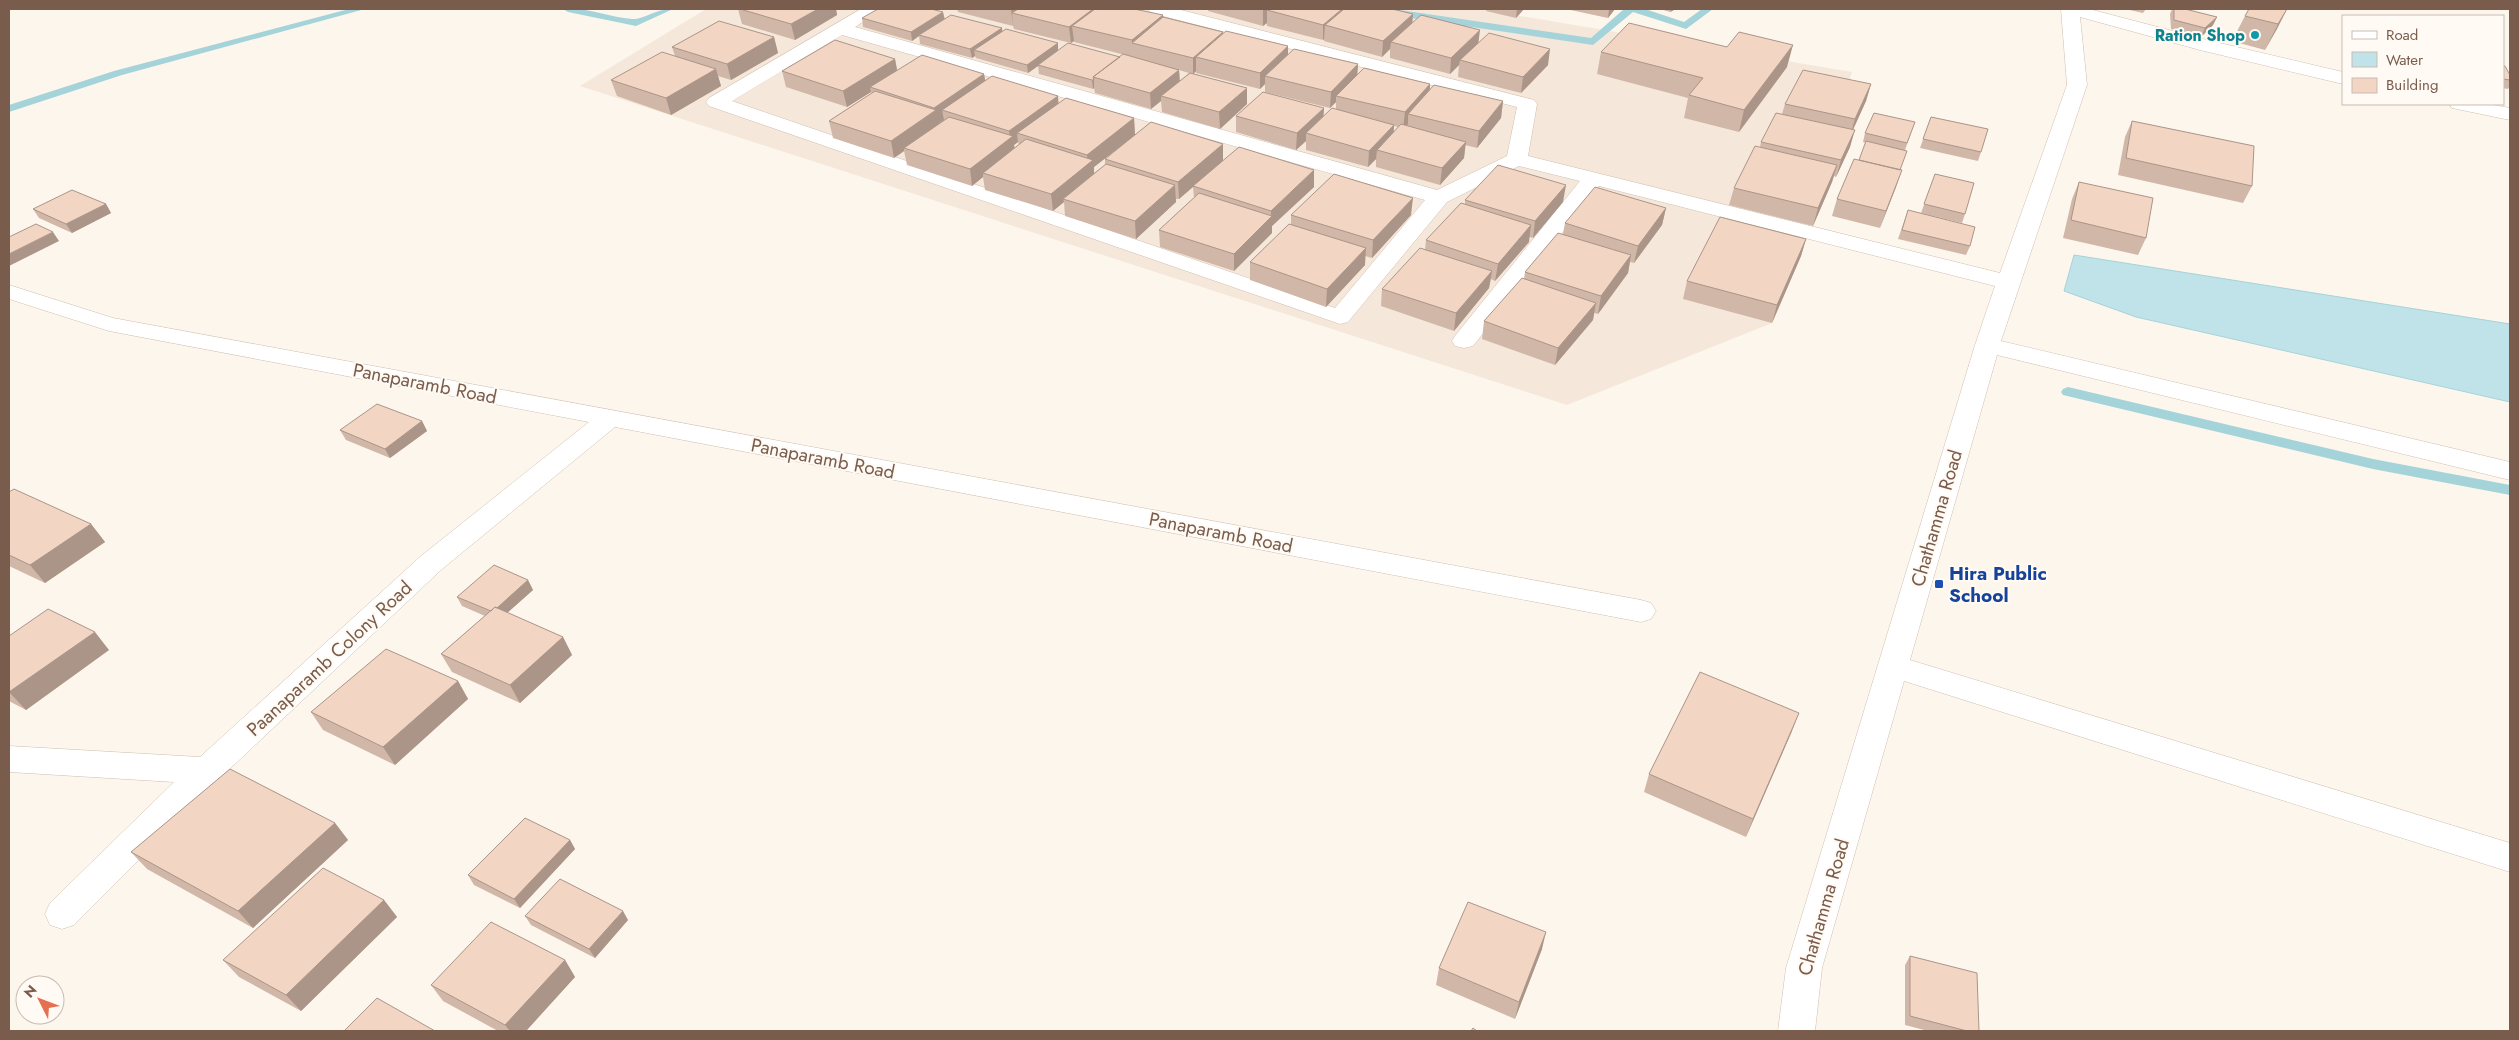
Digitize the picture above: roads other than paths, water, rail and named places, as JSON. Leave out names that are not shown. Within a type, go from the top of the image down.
[{"type":"street","points":[[873,9],[716,102],[1340,317],[1439,197],[1517,159],[2008,282]]},
{"type":"street","points":[[1157,9],[1527,104],[1517,159]]},
{"type":"street","name":"Chathamma Road","points":[[1796,1031],[1804,968],[1987,345],[2077,85],[2070,9],[2207,46],[2342,78]]},
{"type":"street","points":[[840,29],[1272,152],[1439,197]]},
{"type":"street","points":[[2464,105],[2510,114]]},
{"type":"street","points":[[1464,341],[1593,179]]},
{"type":"street","name":"Panaparamb Road","points":[[9,292],[109,324],[1641,611]]},
{"type":"street","points":[[1987,345],[2510,471]]},
{"type":"street","name":"Paanaparamb Colony Road","points":[[62,914],[207,771],[431,563],[610,418]]},
{"type":"street","points":[[1893,666],[2510,858]]},
{"type":"street","points":[[9,759],[207,771]]},
{"type":"water","points":[[2074,255],[2510,324],[2510,402],[2136,317],[2064,291]]},
{"type":"waterway","points":[[9,109],[118,73],[360,9]]},
{"type":"waterway","points":[[568,9],[636,23],[668,9]]},
{"type":"waterway","points":[[1382,9],[1397,13],[1593,42],[1630,9]]},
{"type":"waterway","points":[[1635,9],[1686,26],[1708,9]]},
{"type":"waterway","points":[[2068,392],[2373,464],[2510,490]]},
{"type":"place","name":"Ration Shop","points":[[2255,35]]},
{"type":"place","name":"Hira Public School","points":[[1939,584]]}]
